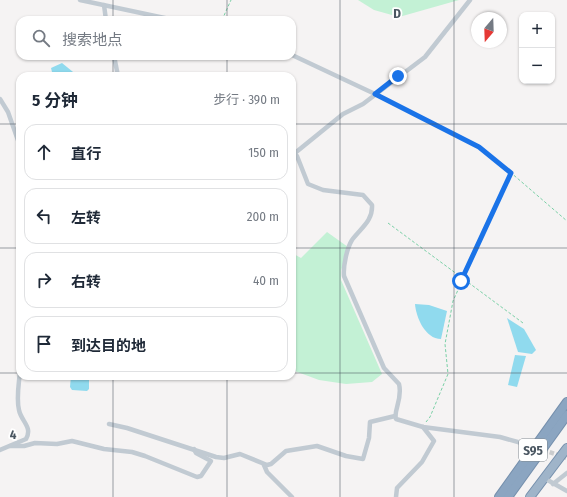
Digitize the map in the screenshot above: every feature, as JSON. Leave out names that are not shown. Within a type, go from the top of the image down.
[{"type":"highway","name":"S95","points":[[499,497],[567,402]]},
{"type":"highway","name":"S95","points":[[508,497],[567,415]]},
{"type":"highway","points":[[530,497],[567,448]]},
{"type":"street","points":[[80,0],[155,16]]},
{"type":"street","points":[[296,150],[343,114],[363,104],[425,57],[470,0]]},
{"type":"street","points":[[104,5],[105,16]]},
{"type":"street","points":[[296,56],[375,94]]},
{"type":"street","points":[[115,60],[117,72]]},
{"type":"street","points":[[0,99],[8,112],[16,135]]},
{"type":"street","points":[[296,158],[308,184],[327,191],[363,195],[372,205],[370,219],[351,242],[344,269],[344,276],[384,368],[399,384],[400,400],[395,416]]},
{"type":"street","points":[[0,450],[26,439],[28,431],[18,410],[20,380]]},
{"type":"street","points":[[395,416],[398,420],[423,427],[500,437],[525,444]]},
{"type":"street","points":[[109,424],[221,458],[240,454],[264,465],[271,464],[286,452],[317,446],[346,456],[363,459],[369,438],[370,422],[395,416]]},
{"type":"street","points":[[396,497],[397,488],[422,462],[434,441],[423,427]]},
{"type":"street","points":[[10,446],[35,443],[57,444],[72,441],[104,449],[132,452],[171,465],[197,477],[201,476],[211,462],[196,453],[194,449]]},
{"type":"street","points":[[264,465],[267,472],[292,497]]},
{"type":"street","points":[[553,484],[567,473]]},
{"type":"street","points":[[544,478],[567,491]]},
{"type":"path","points":[[224,16],[231,0]]},
{"type":"path","points":[[375,94],[479,147],[567,221]]},
{"type":"path","points":[[423,427],[430,417],[448,374],[445,344],[453,301],[511,173]]},
{"type":"path","points":[[388,223],[523,323]]},
{"type":"green space","points":[[358,0],[459,0],[399,17],[374,10]]},
{"type":"green space","points":[[327,232],[348,247],[341,271],[341,280],[382,374],[372,382],[346,384],[319,380],[296,371],[296,255],[301,258]]},
{"type":"water","points":[[62,63],[73,72],[52,72],[51,68]]},
{"type":"water","points":[[415,304],[429,305],[447,311],[441,339],[430,335],[422,326],[417,315]]},
{"type":"water","points":[[507,318],[524,329],[536,350],[532,354],[518,352]]},
{"type":"water","points":[[515,355],[526,356],[517,387],[508,385]]},
{"type":"water","points":[[71,380],[89,380],[89,389],[87,391],[72,390],[70,387]]},
{"type":"tunnel","points":[[525,444],[567,458]]},
{"type":"route","points":[[398,76],[375,94],[479,147],[511,173],[461,281]]}]
